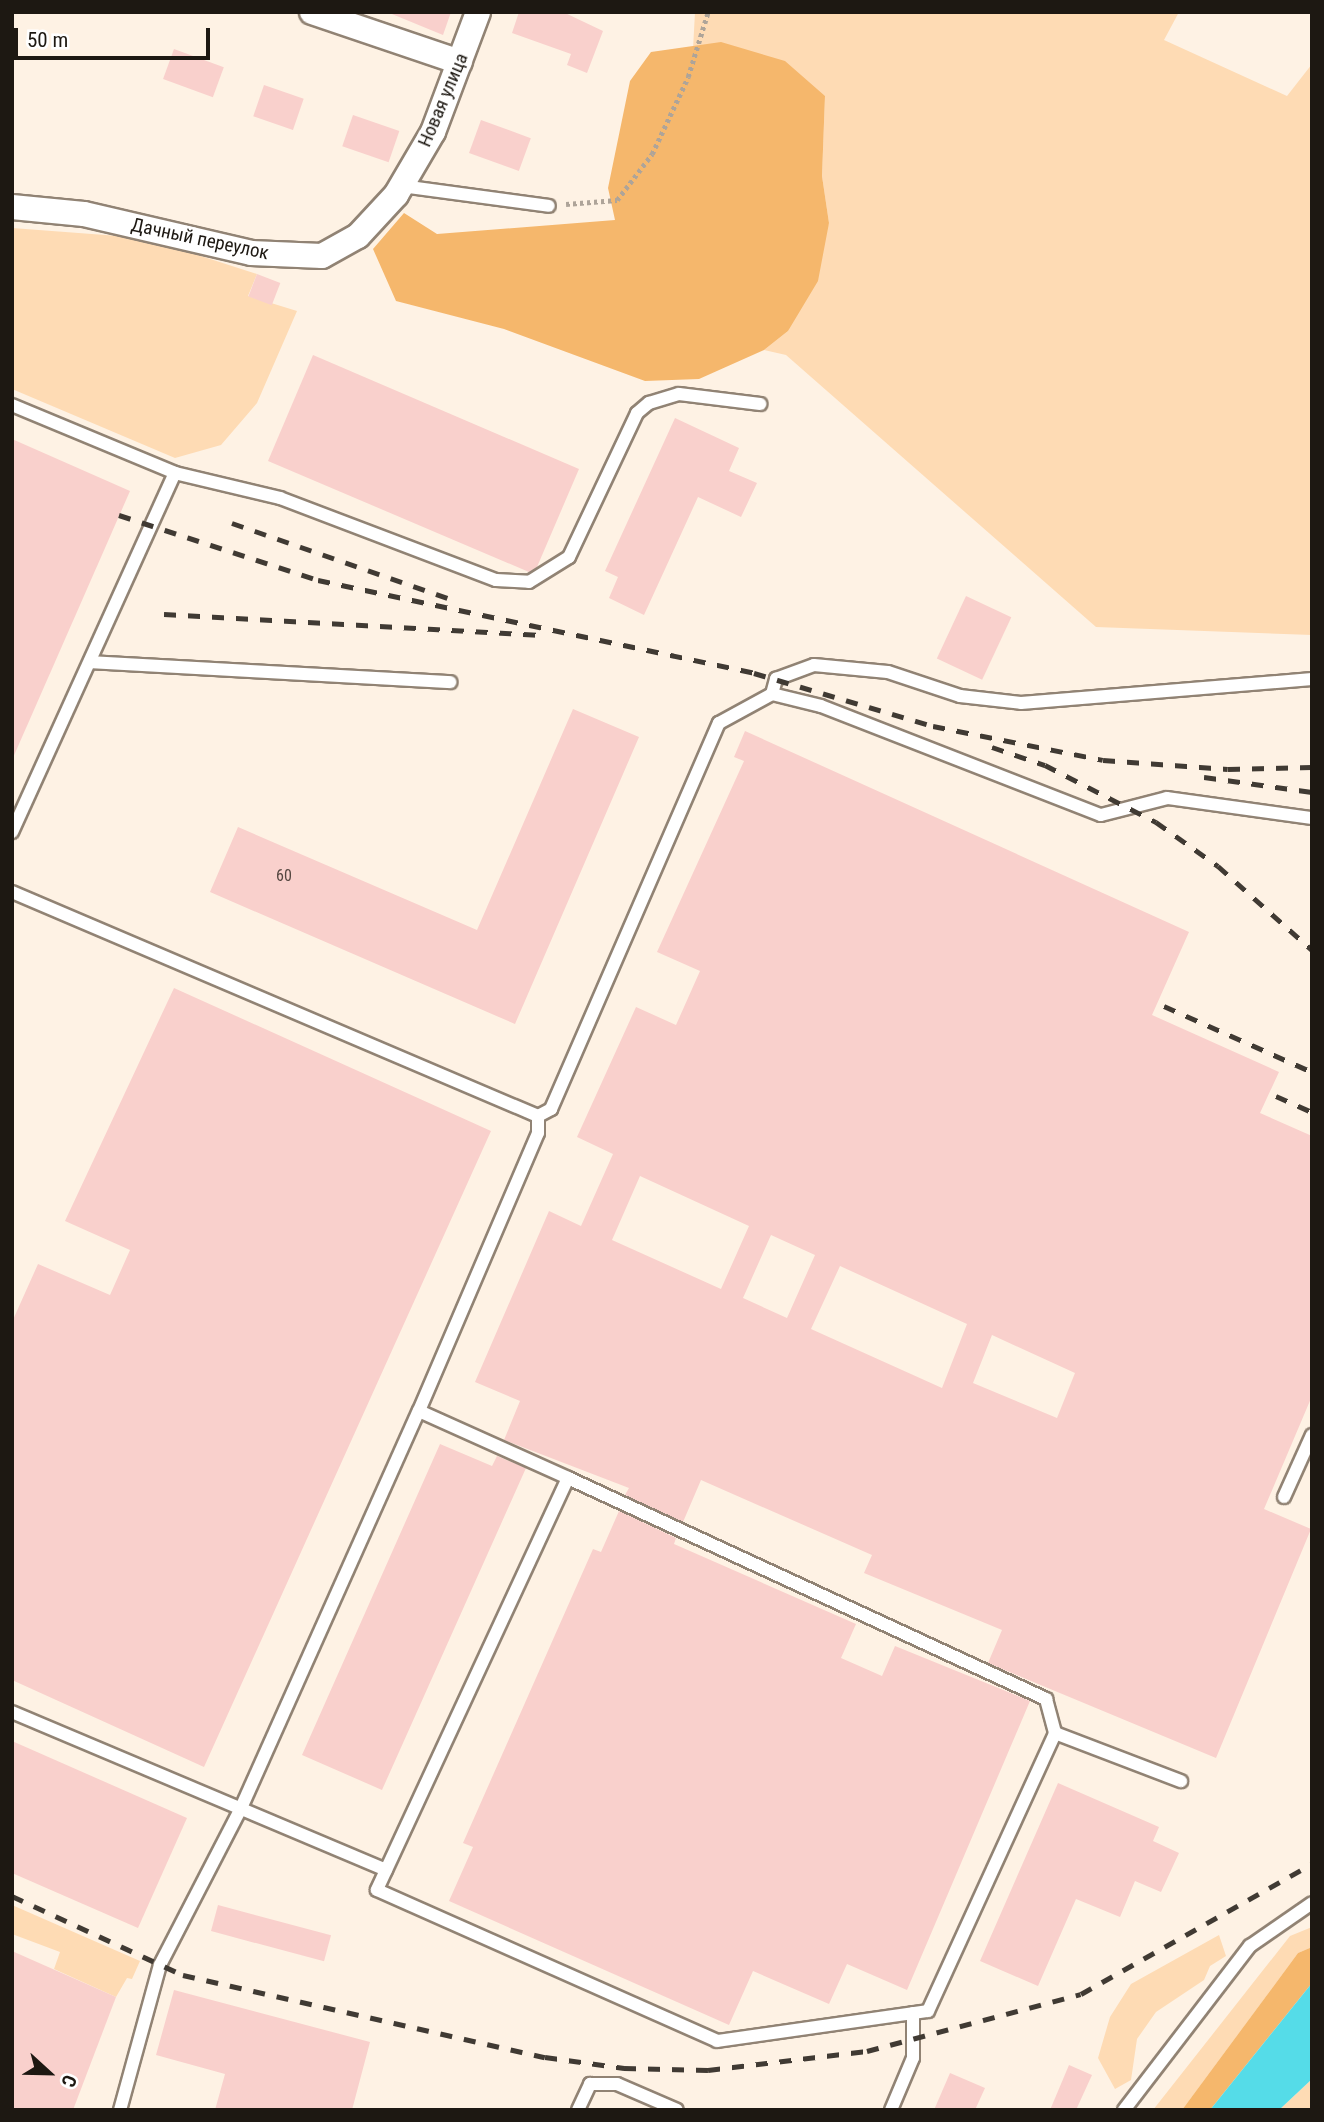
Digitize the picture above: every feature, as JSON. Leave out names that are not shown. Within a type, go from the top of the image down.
[{"type":"street","points":[[313,12],[460,62]]},
{"type":"street","name":"Новая улица","points":[[402,186],[433,132],[478,12]]},
{"type":"street","name":"Дачный переулок","points":[[12,206],[84,214],[251,253],[322,256],[358,236],[402,186]]},
{"type":"lane","points":[[402,186],[549,206]]},
{"type":"lane","points":[[12,405],[175,473],[280,498],[496,580],[530,582],[569,557],[637,413],[649,403],[679,394],[760,404]]},
{"type":"lane","points":[[12,832],[175,473]]},
{"type":"lane","points":[[90,662],[450,682]]},
{"type":"lane","points":[[772,694],[776,679],[814,665],[888,672],[960,696],[1021,703],[1312,679]]},
{"type":"lane","points":[[538,1116],[551,1109],[719,723],[772,694],[821,706],[1101,815],[1167,798],[1312,818]]},
{"type":"lane","points":[[12,892],[538,1116]]},
{"type":"lane","points":[[120,2110],[160,1965],[241,1808],[419,1412],[538,1133],[538,1116]]},
{"type":"lane","points":[[419,1412],[568,1478],[1046,1699],[1055,1734],[928,2011],[717,2041],[377,1890],[568,1478]]},
{"type":"lane","points":[[1284,1497],[1312,1435]]},
{"type":"lane","points":[[12,1712],[386,1870]]},
{"type":"lane","points":[[1055,1734],[1181,1781]]},
{"type":"lane","points":[[1124,2110],[1250,1946],[1312,1903]]},
{"type":"lane","points":[[891,2110],[913,2059],[913,2013]]},
{"type":"lane","points":[[578,2110],[590,2084],[617,2084],[677,2110]]},
{"type":"path","points":[[549,206],[617,200],[652,154],[688,77],[708,12]]},
{"type":"shaded area","points":[[695,12],[1179,12],[1164,40],[1287,96],[1312,64],[1312,635],[1096,627],[786,355],[764,350],[788,331],[829,223],[822,176],[825,96],[693,49]]},
{"type":"shaded area","points":[[721,42],[785,61],[825,96],[822,176],[829,223],[818,281],[788,331],[764,350],[699,379],[645,381],[504,329],[396,301],[373,249],[404,213],[437,234],[615,220],[608,188],[630,81],[651,52]]},
{"type":"shaded area","points":[[12,228],[145,238],[257,274],[248,296],[297,311],[257,403],[221,445],[175,458],[12,389]]},
{"type":"shaded area","points":[[12,1905],[140,1961],[132,1979],[127,1978],[116,1997],[54,1969],[60,1952],[12,1934]]},
{"type":"shaded area","points":[[1312,1927],[1312,1947],[1298,1953],[1182,2110],[1153,2110],[1290,1936]]},
{"type":"shaded area","points":[[1219,1935],[1226,1956],[1210,1966],[1204,1980],[1156,2012],[1137,2039],[1131,2080],[1115,2089],[1098,2058],[1110,2017],[1131,1984]]},
{"type":"shaded area","points":[[1312,1947],[1312,1983],[1210,2110],[1182,2110],[1298,1953]]},
{"type":"shaded area","points":[[1312,2079],[1312,2110],[1279,2110]]},
{"type":"water","points":[[1312,1983],[1312,2079],[1279,2110],[1210,2110]]},
{"type":"building","points":[[387,12],[451,12],[443,35]]},
{"type":"building","points":[[519,12],[563,12],[603,31],[587,73],[567,65],[571,54],[512,33]]},
{"type":"building","points":[[174,49],[224,67],[213,97],[163,79]]},
{"type":"building","points":[[264,85],[304,99],[293,130],[253,116]]},
{"type":"building","points":[[353,115],[399,131],[389,162],[342,146]]},
{"type":"building","points":[[481,120],[531,138],[519,171],[469,153]]},
{"type":"building","points":[[257,274],[280,283],[272,305],[248,296]]},
{"type":"building","points":[[313,355],[579,469],[537,567],[529,572],[268,461]]},
{"type":"building","points":[[675,418],[739,448],[729,471],[757,483],[741,517],[698,497],[644,615],[609,598],[618,577],[605,571]]},
{"type":"building","points":[[12,439],[130,491],[12,760]]},
{"type":"building","points":[[966,596],[1011,617],[982,680],[937,659]]},
{"type":"building","points":[[573,709],[639,737],[515,1024],[210,892],[238,827],[477,930]]},
{"type":"building","points":[[745,731],[1189,932],[1152,1015],[1279,1072],[1260,1113],[1312,1136],[1312,1396],[1264,1509],[1311,1529],[1216,1758],[988,1663],[1002,1630],[864,1573],[872,1555],[701,1480],[683,1522],[625,1495],[629,1488],[504,1440],[520,1401],[475,1382],[549,1211],[581,1226],[613,1154],[577,1137],[636,1007],[676,1025],[700,971],[657,952],[744,761],[734,757]],"holes":[[[640,1176],[749,1226],[721,1289],[612,1240]],[[771,1235],[815,1255],[787,1318],[743,1298]],[[840,1266],[967,1324],[942,1388],[811,1329]],[[992,1335],[1075,1373],[1057,1418],[973,1383]]]},
{"type":"building","points":[[174,988],[491,1131],[204,1767],[12,1680],[12,1322],[38,1264],[110,1295],[130,1250],[65,1221]]},
{"type":"building","points":[[440,1444],[492,1466],[497,1456],[526,1468],[382,1790],[302,1755]]},
{"type":"building","points":[[619,1511],[676,1538],[674,1544],[856,1624],[841,1658],[882,1676],[895,1646],[1030,1701],[907,1990],[847,1964],[829,2004],[753,1971],[729,2025],[449,1901],[473,1847],[463,1843],[593,1549],[601,1552]]},
{"type":"building","points":[[12,1741],[187,1818],[138,1928],[12,1873]]},
{"type":"building","points":[[1058,1783],[1159,1827],[1153,1841],[1179,1853],[1161,1892],[1135,1881],[1120,1917],[1076,1899],[1038,1986],[980,1961]]},
{"type":"building","points":[[218,1905],[331,1935],[324,1961],[211,1931]]},
{"type":"building","points":[[12,1951],[116,1997],[73,2110],[12,2110]]},
{"type":"building","points":[[174,1990],[370,2042],[352,2110],[215,2110],[225,2074],[156,2055]]},
{"type":"building","points":[[1069,2065],[1092,2075],[1076,2110],[1050,2110]]},
{"type":"building","points":[[950,2073],[985,2088],[975,2110],[934,2110]]},
{"type":"railway","points":[[119,515],[318,580],[754,673],[933,726],[1103,760],[1228,769],[1312,767]]},
{"type":"railway","points":[[232,523],[450,599]]},
{"type":"railway","points":[[164,614],[541,635]]},
{"type":"railway","points":[[992,747],[1045,765],[1156,822],[1218,866],[1312,950]]},
{"type":"railway","points":[[1204,777],[1312,792]]},
{"type":"railway","points":[[1164,1006],[1312,1072]]},
{"type":"railway","points":[[1276,1096],[1312,1112]]},
{"type":"railway","points":[[12,1896],[183,1975],[545,2057],[624,2068],[708,2070],[867,2051],[1081,1994],[1312,1864]]}]
